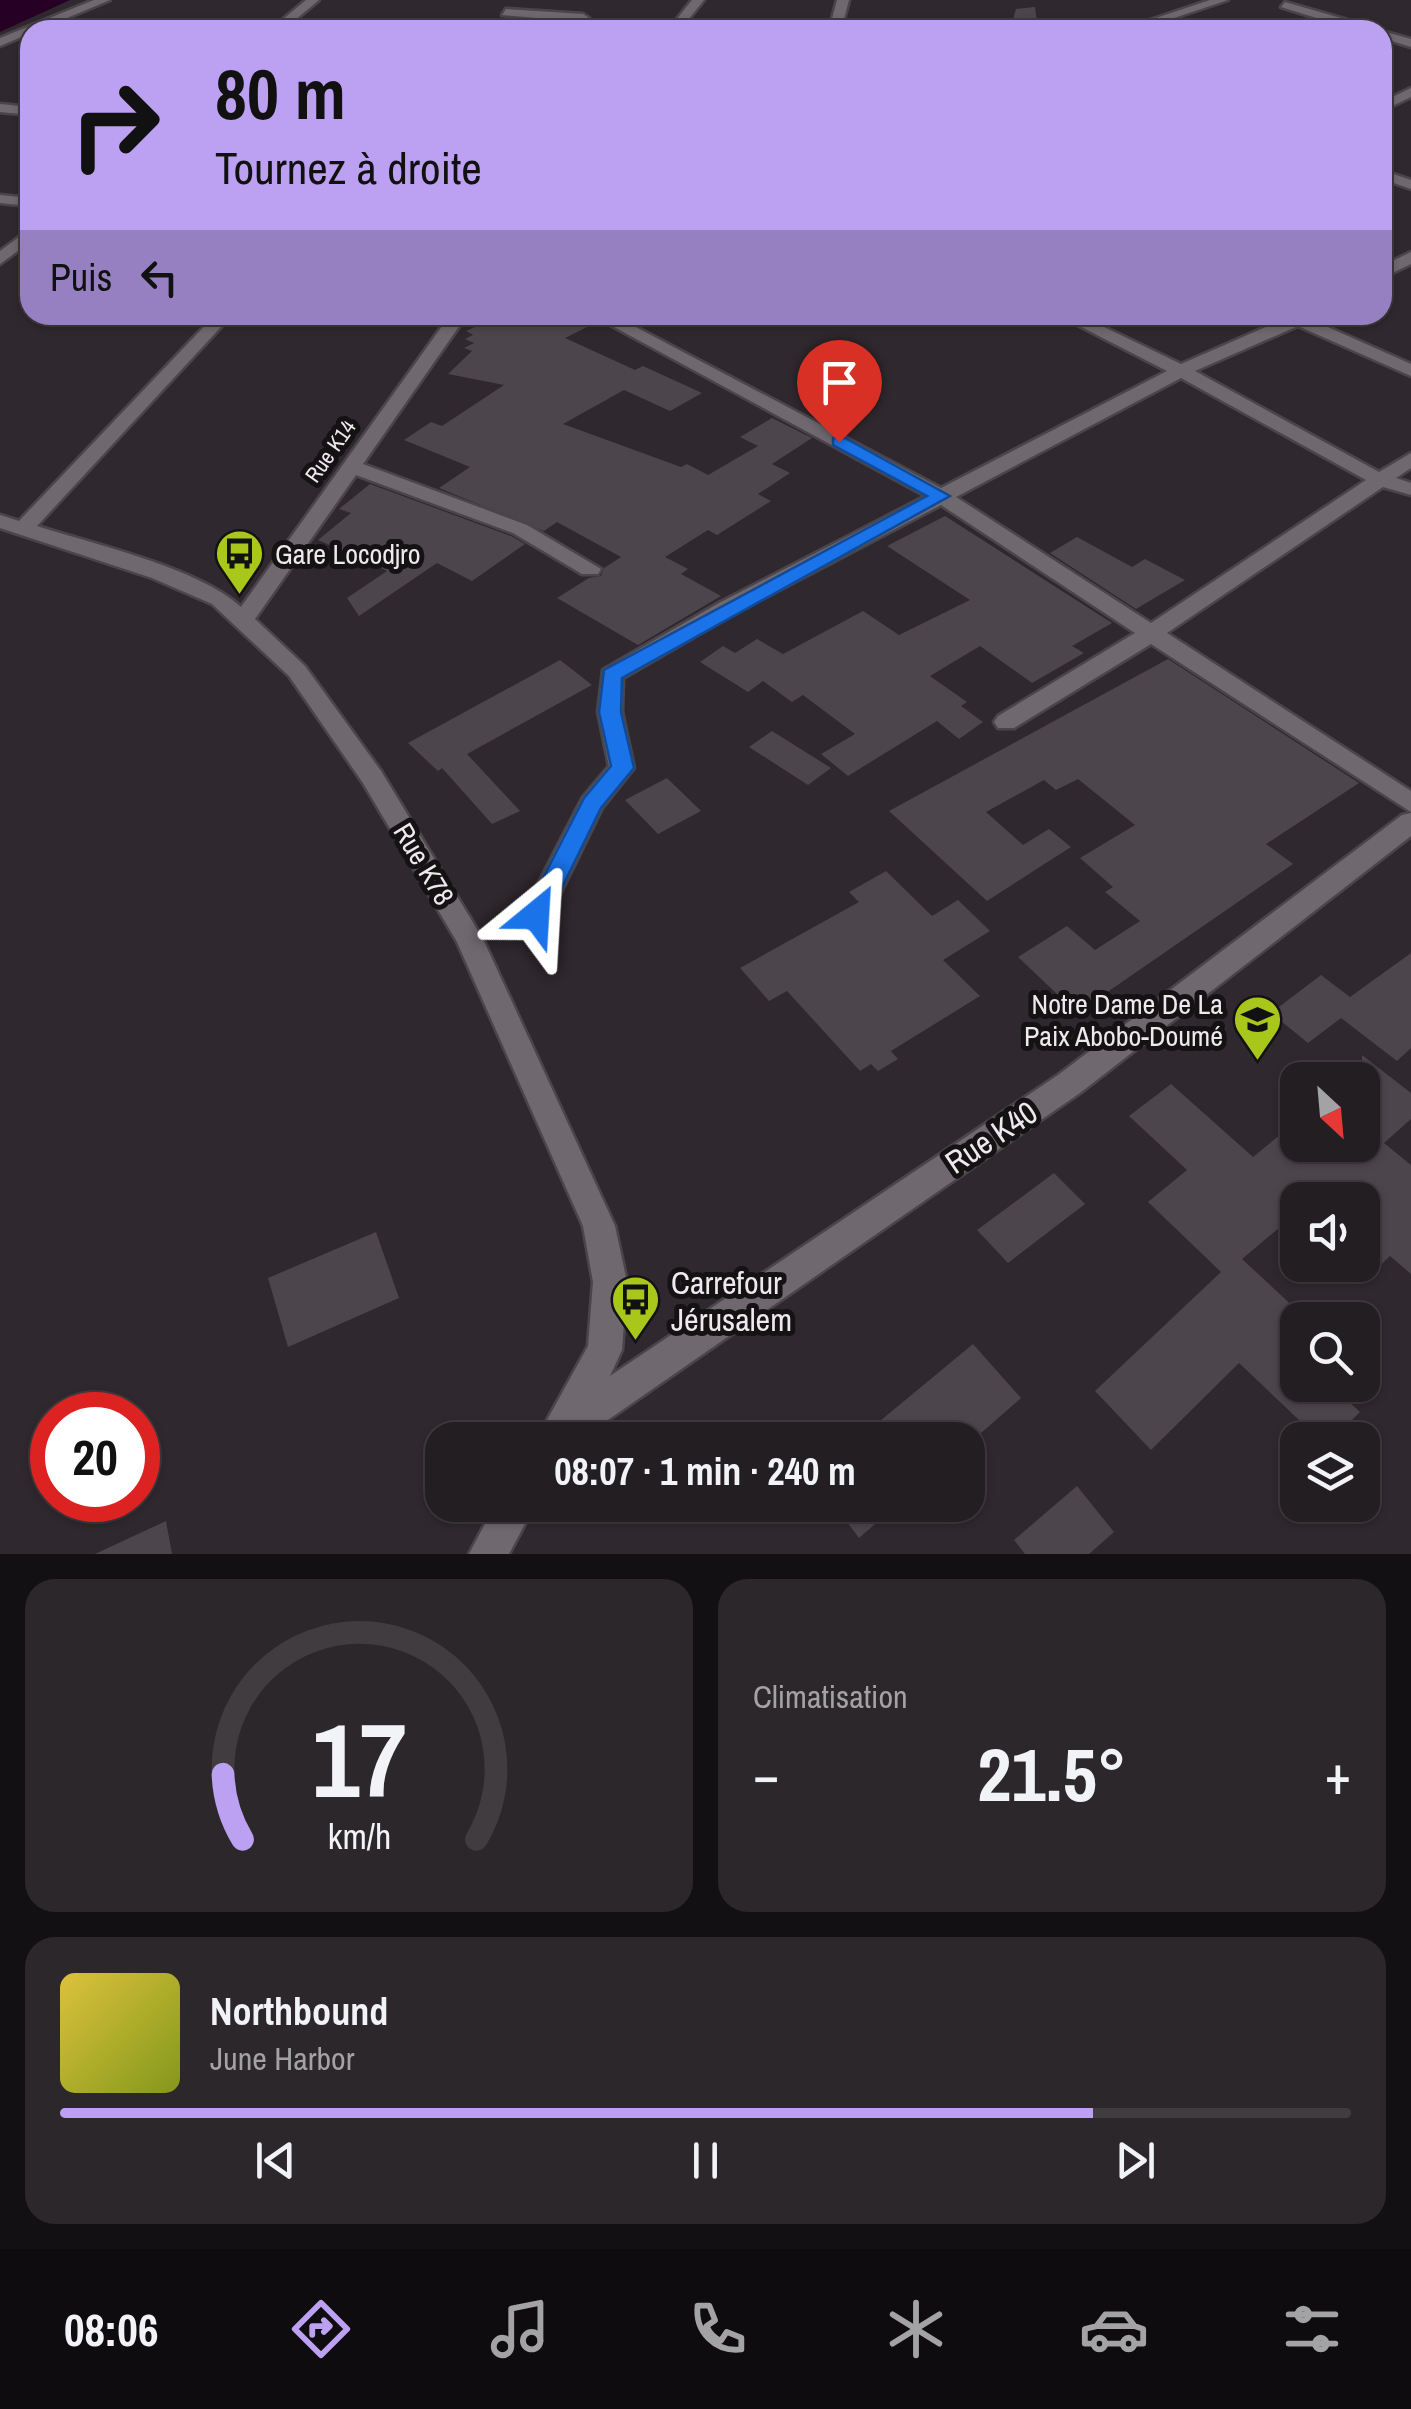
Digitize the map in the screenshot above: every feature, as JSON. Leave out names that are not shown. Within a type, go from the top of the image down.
[{"type":"street","points":[[62,20],[104,0]]},
{"type":"street","points":[[289,20],[314,0]]},
{"type":"street","points":[[521,0],[501,17],[583,18]]},
{"type":"street","points":[[682,20],[698,0]]},
{"type":"street","points":[[1171,0],[1190,8]]},
{"type":"street","points":[[1155,20],[1222,0]]},
{"type":"street","points":[[1284,4],[1336,20]]},
{"type":"street","points":[[8,56],[20,48]]},
{"type":"street","points":[[0,259],[20,242]]},
{"type":"street","points":[[11,525],[214,325]]},
{"type":"street","name":"Rue K14","points":[[245,618],[452,325]]},
{"type":"street","points":[[619,325],[941,496],[1411,804]]},
{"type":"street","points":[[1087,325],[1182,371],[1380,480],[1411,489]]},
{"type":"street","points":[[536,915],[592,804],[622,768],[610,712],[611,675],[941,496],[1182,371],[1281,325]]},
{"type":"street","points":[[1315,325],[1411,371]]},
{"type":"street","points":[[1006,722],[1152,633],[1411,459]]},
{"type":"street","points":[[350,466],[520,529],[590,569]]},
{"type":"street","name":"Rue K78","points":[[11,525],[160,572],[220,599],[245,618],[297,671],[372,777],[469,939],[599,1226],[610,1282],[605,1350],[564,1422]]},
{"type":"street","name":"Rue K40","points":[[578,1422],[1069,1084],[1411,822]]},
{"type":"street","points":[[488,1554],[506,1522]]},
{"type":"shaded area","points":[[0,0],[70,0],[20,20],[0,32]]},
{"type":"building","points":[[1035,7],[1037,20],[1013,20],[1016,9]]},
{"type":"building","points":[[479,325],[591,325],[565,338],[635,370],[643,366],[702,393],[670,411],[624,390],[563,424],[681,467],[687,464],[708,475],[758,446],[740,437],[772,418],[812,438],[772,464],[790,473],[758,494],[771,501],[717,535],[708,530],[665,557],[688,569],[681,574],[721,596],[638,645],[557,598],[589,578],[601,576],[604,568],[621,557],[557,522],[544,531],[439,488],[470,467],[404,440],[431,422],[442,426],[504,385],[448,374],[472,351],[464,348],[474,343],[465,339],[473,335],[466,331]]},
{"type":"building","points":[[370,484],[525,544],[472,581],[437,563],[359,616],[347,598],[387,571],[318,540],[351,513],[339,509]]},
{"type":"building","points":[[945,516],[1112,623],[1072,646],[1084,653],[1032,683],[980,646],[930,676],[967,702],[961,706],[983,722],[959,739],[937,721],[848,776],[821,754],[855,734],[803,695],[792,702],[763,681],[748,692],[700,662],[723,646],[735,653],[757,639],[783,654],[863,611],[899,635],[970,600],[887,546]]},
{"type":"building","points":[[1077,537],[1132,567],[1145,559],[1185,580],[1136,609],[1050,553]]},
{"type":"building","points":[[1168,659],[1359,783],[1266,844],[1293,864],[1077,1013],[1018,957],[1067,926],[1095,950],[1140,921],[1105,892],[1113,887],[1080,858],[1135,825],[1078,779],[1056,790],[1044,780],[986,812],[1023,845],[1049,829],[1071,847],[987,901],[889,811]]},
{"type":"building","points":[[560,660],[592,685],[467,754],[520,811],[492,824],[442,768],[438,771],[408,743]]},
{"type":"building","points":[[772,731],[831,768],[808,785],[749,747]]},
{"type":"building","points":[[667,778],[701,811],[658,834],[625,800]]},
{"type":"building","points":[[886,871],[932,916],[958,900],[990,931],[943,960],[980,996],[891,1051],[898,1059],[878,1071],[871,1064],[860,1071],[787,991],[769,1001],[740,968],[859,902],[849,892]]},
{"type":"building","points":[[1411,953],[1411,1048],[1397,1061],[1341,1018],[1308,1043],[1271,1013],[1321,975],[1350,997]]},
{"type":"building","points":[[1380,1069],[1411,1093],[1411,1119],[1384,1143],[1411,1165],[1411,1274],[1390,1256],[1380,1266],[1380,1182],[1280,1182],[1280,1227],[1242,1259],[1288,1302],[1280,1302],[1280,1402],[1239,1363],[1151,1450],[1095,1391],[1221,1272],[1148,1202],[1187,1170],[1129,1116],[1171,1084],[1253,1157],[1280,1135],[1280,1162],[1380,1162]]},
{"type":"building","points":[[1054,1173],[1085,1204],[1008,1263],[977,1230]]},
{"type":"building","points":[[376,1232],[399,1298],[288,1347],[268,1278]]},
{"type":"building","points":[[973,1344],[1021,1398],[985,1430],[985,1422],[879,1422]]},
{"type":"building","points":[[1280,1402],[1349,1402],[1360,1412],[1350,1422],[1301,1422]]},
{"type":"building","points":[[1077,1486],[1114,1532],[1089,1554],[1025,1554],[1014,1540]]},
{"type":"building","points":[[166,1521],[172,1554],[95,1554]]},
{"type":"building","points":[[847,1522],[877,1522],[859,1538]]},
{"type":"place","name":"Gare Locodjro","points":[[240,596]]},
{"type":"place","name":"Notre Dame De La Paix Abobo-Doumé","points":[[1258,1062]]},
{"type":"place","name":"Carrefour Jérusalem","points":[[636,1342]]},
{"type":"route","points":[[536,915],[592,804],[622,768],[610,712],[611,675],[727,608],[941,496],[839,442]]}]
